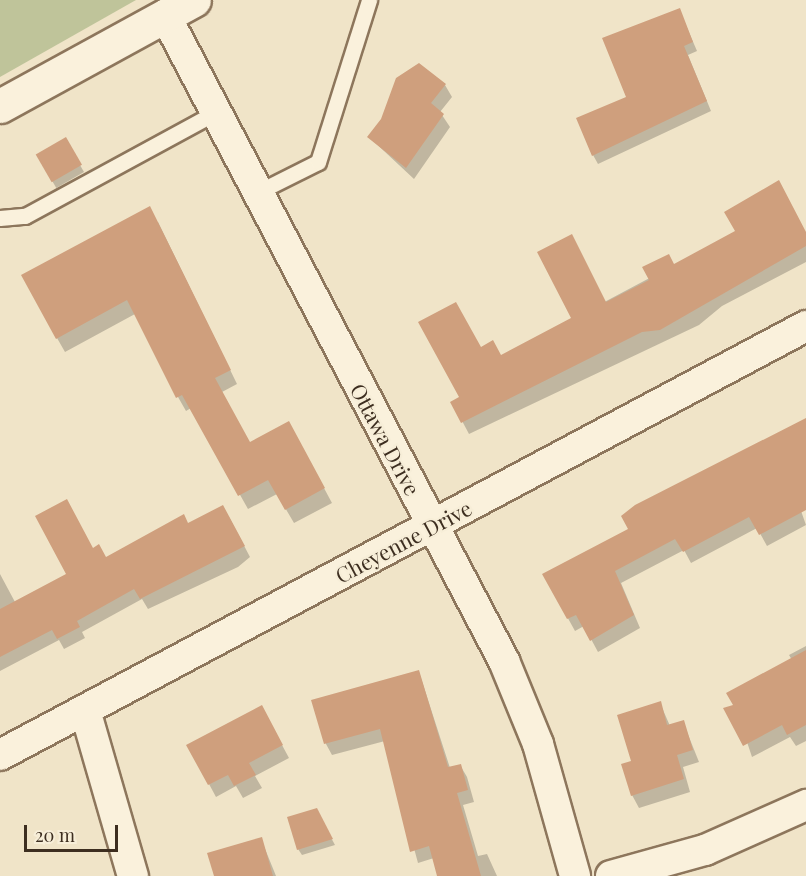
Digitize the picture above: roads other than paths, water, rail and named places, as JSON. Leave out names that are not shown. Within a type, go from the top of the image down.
[{"type":"main road","points":[[0,106],[194,0]]},
{"type":"street","name":"Ottawa Drive","points":[[165,15],[526,711],[575,876]]},
{"type":"street","name":"Cheyenne Drive","points":[[0,755],[806,326]]},
{"type":"street","points":[[85,710],[133,876]]},
{"type":"street","points":[[611,876],[705,850],[806,805]]},
{"type":"lane","points":[[256,193],[318,162],[369,0]]},
{"type":"lane","points":[[0,218],[25,216],[215,112]]}]
